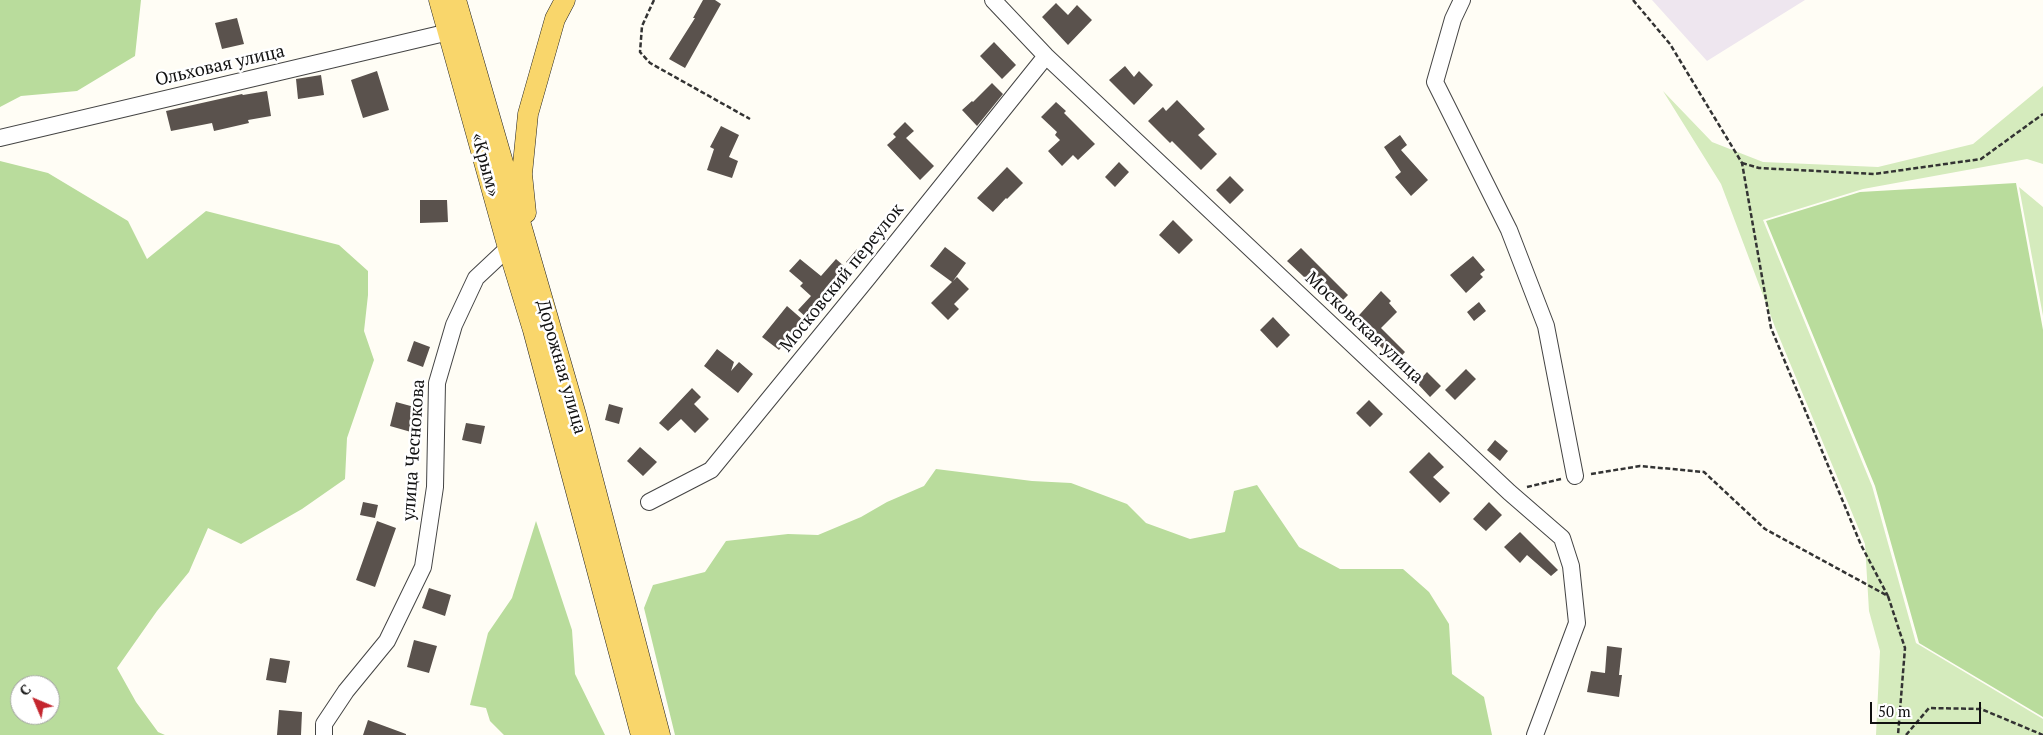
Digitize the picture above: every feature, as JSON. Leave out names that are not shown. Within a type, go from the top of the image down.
[{"type":"main road","name":"«Крым»","points":[[439,0],[508,248],[533,330]]},
{"type":"main road","name":"Дорожная улица","points":[[456,0],[579,425],[660,735]]},
{"type":"main road","points":[[538,287],[522,174],[528,114],[556,19],[565,0]]},
{"type":"main road","name":"Дорожная улица","points":[[533,330],[641,735]]},
{"type":"street","name":"Московская улица","points":[[992,0],[1046,56],[1509,492],[1562,538],[1572,566],[1577,623],[1535,735]]},
{"type":"street","points":[[1462,0],[1453,19],[1435,82],[1509,230],[1546,326],[1575,476]]},
{"type":"street","name":"Ольховая улица","points":[[0,138],[449,32]]},
{"type":"street","name":"Московский переулок","points":[[649,502],[711,470],[867,280],[1046,56]]},
{"type":"street","name":"улица Чеснокова","points":[[324,735],[324,724],[346,691],[387,641],[422,568],[435,487],[437,383],[454,326],[476,278],[508,248]]},
{"type":"path","points":[[654,0],[642,26],[640,52],[650,64],[750,119]]},
{"type":"path","points":[[1633,0],[1670,44],[1742,163],[1771,328],[1861,545],[1888,596],[1905,648],[1898,735]]},
{"type":"path","points":[[1742,163],[1758,168],[1874,174],[1981,159],[2043,114]]},
{"type":"path","points":[[1509,492],[1575,476],[1640,466],[1704,472],[1765,529],[1888,596]]},
{"type":"path","points":[[1906,735],[1929,708],[1980,710],[2043,735]]},
{"type":"shaded area","points":[[1652,0],[1805,0],[1707,61]]},
{"type":"green space","points":[[0,0],[141,0],[135,56],[77,91],[21,96],[0,107]]},
{"type":"green space","points":[[2043,86],[2043,164],[2027,159],[1863,189],[1763,220],[1872,486],[1916,643],[2043,719],[2043,735],[1876,735],[1880,651],[1869,611],[1865,544],[1775,327],[1721,184],[1663,91],[1712,142],[1763,162],[1878,167],[1973,144]]},
{"type":"green space","points":[[0,161],[48,173],[128,221],[147,259],[206,211],[339,245],[368,271],[368,295],[364,331],[374,360],[347,438],[345,479],[302,509],[241,544],[208,528],[189,572],[157,611],[117,668],[136,702],[158,732],[165,735],[0,735]]},
{"type":"green space","points":[[2016,183],[2043,330],[2043,717],[1919,643],[1875,486],[1766,221],[1860,192]]},
{"type":"green space","points":[[2019,187],[2043,207],[2043,316]]},
{"type":"green space","points":[[936,469],[1032,481],[1071,483],[1127,504],[1146,523],[1190,539],[1225,532],[1234,491],[1257,485],[1299,547],[1340,569],[1403,569],[1429,592],[1449,624],[1452,674],[1484,697],[1492,735],[675,735],[644,608],[653,585],[705,572],[726,541],[788,534],[818,535],[861,517],[887,502],[924,486]]},
{"type":"green space","points":[[536,521],[572,630],[575,674],[605,735],[504,735],[490,721],[486,708],[470,705],[488,633],[512,598]]},
{"type":"building","points":[[703,0],[715,0],[721,4],[685,68],[669,59],[695,18],[693,18]]},
{"type":"building","points":[[1056,3],[1068,15],[1077,5],[1092,20],[1068,45],[1042,17]]},
{"type":"building","points":[[237,18],[244,44],[222,49],[215,23]]},
{"type":"building","points":[[994,42],[1016,65],[1002,79],[980,56]]},
{"type":"building","points":[[1125,66],[1134,77],[1139,71],[1153,85],[1134,105],[1109,80]]},
{"type":"building","points":[[377,71],[389,110],[363,118],[351,80]]},
{"type":"building","points":[[321,75],[324,95],[298,99],[296,79]]},
{"type":"building","points":[[992,83],[1003,94],[977,126],[962,110]]},
{"type":"building","points":[[267,91],[271,116],[248,120],[249,123],[214,131],[212,123],[171,131],[166,111],[242,94]]},
{"type":"building","points":[[1177,100],[1205,129],[1198,135],[1217,154],[1201,170],[1172,141],[1170,143],[1148,121],[1163,107],[1166,111]]},
{"type":"building","points":[[1056,102],[1066,111],[1064,113],[1095,144],[1078,160],[1073,155],[1062,166],[1048,151],[1060,140],[1055,135],[1057,132],[1041,117]]},
{"type":"building","points":[[905,122],[914,131],[906,138],[934,166],[920,180],[887,145],[896,137],[893,134]]},
{"type":"building","points":[[721,126],[739,135],[729,157],[738,161],[732,178],[707,170],[714,149],[710,147]]},
{"type":"building","points":[[1400,135],[1407,145],[1401,150],[1428,180],[1411,196],[1395,177],[1401,172],[1384,147]]},
{"type":"building","points":[[1119,162],[1129,172],[1115,187],[1105,177]]},
{"type":"building","points":[[1007,167],[1023,183],[993,212],[977,198]]},
{"type":"building","points":[[1230,176],[1244,190],[1230,204],[1216,190]]},
{"type":"building","points":[[420,200],[447,200],[448,222],[420,223]]},
{"type":"building","points":[[1173,220],[1193,240],[1179,254],[1159,235]]},
{"type":"building","points":[[945,247],[966,263],[953,281],[957,277],[969,289],[954,304],[959,309],[948,320],[931,303],[952,282],[930,266]]},
{"type":"building","points":[[1301,248],[1348,295],[1336,307],[1287,261]]},
{"type":"building","points":[[857,249],[867,257],[856,270],[846,262]]},
{"type":"building","points":[[1473,256],[1485,270],[1480,274],[1483,277],[1466,293],[1450,275]]},
{"type":"building","points":[[800,259],[821,276],[836,259],[845,267],[830,285],[834,287],[807,318],[798,310],[811,296],[800,286],[803,283],[789,271]]},
{"type":"building","points":[[1381,291],[1391,301],[1389,303],[1397,312],[1381,328],[1405,352],[1396,362],[1370,336],[1367,339],[1351,324]]},
{"type":"building","points":[[1479,302],[1486,311],[1474,321],[1467,312]]},
{"type":"building","points":[[787,306],[803,320],[779,350],[762,337]]},
{"type":"building","points":[[1273,317],[1290,335],[1277,348],[1260,330]]},
{"type":"building","points":[[414,341],[430,347],[423,367],[407,361]]},
{"type":"building","points":[[717,349],[734,362],[731,371],[739,362],[753,374],[738,393],[704,366]]},
{"type":"building","points":[[1466,369],[1476,379],[1455,400],[1445,390]]},
{"type":"building","points":[[1427,372],[1441,386],[1430,397],[1417,383]]},
{"type":"building","points":[[692,388],[701,397],[694,404],[709,419],[695,433],[681,419],[668,431],[659,423]]},
{"type":"building","points":[[1369,400],[1383,414],[1370,427],[1356,413]]},
{"type":"building","points":[[396,402],[418,408],[411,432],[390,426]]},
{"type":"building","points":[[609,404],[623,408],[619,424],[605,420]]},
{"type":"building","points":[[466,423],[485,426],[481,444],[462,440]]},
{"type":"building","points":[[1495,440],[1508,451],[1500,461],[1487,450]]},
{"type":"building","points":[[640,447],[657,462],[643,476],[627,461]]},
{"type":"building","points":[[1429,452],[1444,467],[1433,477],[1450,493],[1440,503],[1409,472]]},
{"type":"building","points":[[363,502],[378,505],[375,518],[360,515]]},
{"type":"building","points":[[1489,502],[1502,515],[1486,531],[1473,519]]},
{"type":"building","points":[[377,521],[396,528],[375,587],[356,580]]},
{"type":"building","points":[[1520,532],[1558,570],[1551,576],[1527,555],[1520,563],[1504,547]]},
{"type":"building","points":[[429,588],[451,595],[445,616],[422,608]]},
{"type":"building","points":[[414,640],[437,646],[429,673],[407,667]]},
{"type":"building","points":[[1607,646],[1622,648],[1619,675],[1622,675],[1619,697],[1587,692],[1591,671],[1605,673]]},
{"type":"building","points":[[270,658],[290,661],[286,683],[266,680]]},
{"type":"building","points":[[279,710],[302,712],[301,735],[277,735]]},
{"type":"building","points":[[368,720],[406,734],[406,735],[363,735]]}]
